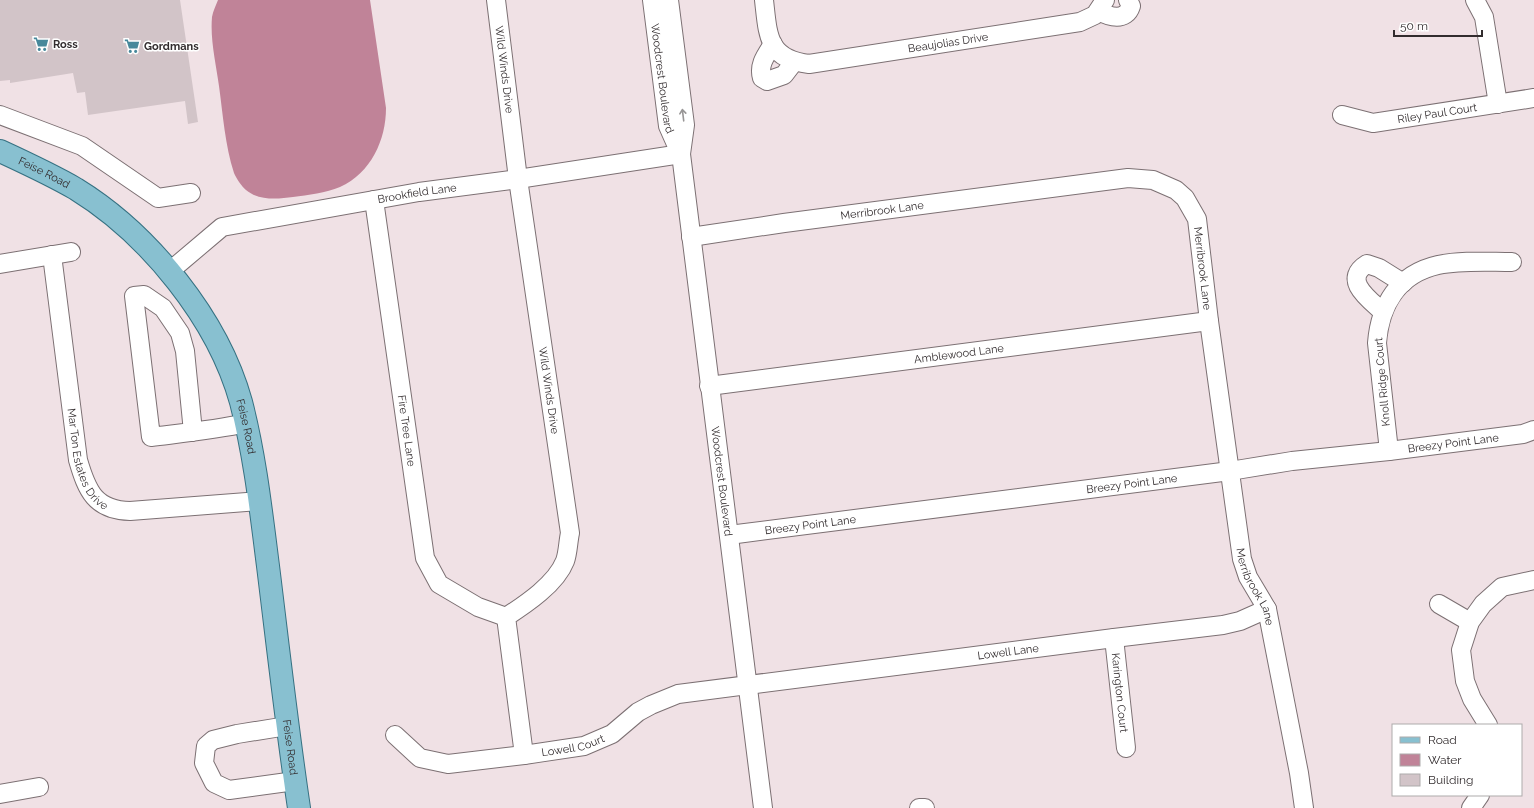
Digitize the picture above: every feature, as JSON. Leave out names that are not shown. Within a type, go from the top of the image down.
[{"type":"main road","name":"Feise Road","points":[[0,151],[43,171],[76,190],[103,207],[123,224],[170,271],[192,301],[229,368],[240,400],[254,460],[287,726],[299,808]]},
{"type":"street","name":"Wild Winds Drive","points":[[496,0],[518,180],[570,533],[565,561],[554,577],[528,603],[506,617]]},
{"type":"street","name":"Woodcrest Boulevard","points":[[652,0],[668,126],[681,154]]},
{"type":"street","name":"Woodcrest Boulevard","points":[[669,0],[685,125],[681,154],[763,808]]},
{"type":"street","points":[[764,0],[768,34],[772,44],[781,56],[794,62],[784,75],[767,81],[762,78],[760,72],[762,61],[772,44]]},
{"type":"street","name":"Beaujolias Drive","points":[[794,62],[809,64],[1080,22],[1095,15],[1102,6],[1109,16],[1118,17],[1129,11],[1131,6],[1128,0]]},
{"type":"street","points":[[1475,0],[1484,17],[1498,104]]},
{"type":"street","name":"Riley Paul Court","points":[[1342,115],[1373,123],[1534,98]]},
{"type":"street","points":[[0,115],[82,146],[158,198],[191,193]]},
{"type":"street","name":"Brookfield Lane","points":[[170,271],[222,227],[419,192],[518,180],[681,154]]},
{"type":"street","name":"Merribrook Lane","points":[[691,236],[1128,178],[1153,180],[1176,190],[1185,198],[1197,219],[1242,559],[1248,577],[1267,609],[1299,773],[1304,808]]},
{"type":"street","name":"Fire Tree Lane","points":[[374,200],[425,558],[439,584],[478,607],[506,617]]},
{"type":"street","points":[[0,264],[72,252]]},
{"type":"street","name":"Mar Ton Estates Drive","points":[[52,255],[78,460],[85,483],[92,495],[111,509],[130,512],[260,501]]},
{"type":"street","name":"Knoll Ridge Court","points":[[1389,451],[1376,343],[1378,328],[1386,303],[1403,283],[1426,268],[1454,263],[1512,262]]},
{"type":"street","points":[[1383,312],[1363,294],[1357,284],[1356,277],[1361,268],[1367,264],[1379,268],[1403,283]]},
{"type":"street","points":[[193,432],[185,351],[180,333],[163,308],[144,295],[134,296],[151,437],[213,430],[246,423]]},
{"type":"street","name":"Amblewood Lane","points":[[709,386],[1210,321]]},
{"type":"street","name":"Breezy Point Lane","points":[[729,535],[1230,471],[1292,461],[1389,451],[1523,434],[1534,430]]},
{"type":"street","points":[[1487,724],[1472,699],[1465,681],[1461,650],[1470,622],[1483,604],[1502,587],[1534,580]]},
{"type":"street","points":[[1439,604],[1470,622]]},
{"type":"street","name":"Lowell Lane","points":[[747,685],[1223,625],[1267,609]]},
{"type":"street","points":[[506,617],[524,755]]},
{"type":"street","name":"Karington Court","points":[[1114,638],[1126,748]]},
{"type":"street","name":"Lowell Court","points":[[395,735],[420,758],[448,764],[524,755],[584,746],[612,734],[638,712],[651,704],[678,694],[747,685]]},
{"type":"street","points":[[287,726],[236,734],[213,740],[206,746],[204,763],[214,783],[229,790],[295,781]]},
{"type":"street","points":[[0,794],[39,787]]},
{"type":"street","points":[[1471,808],[1479,796]]},
{"type":"street","points":[[919,808],[925,808]]},
{"type":"water","points":[[218,0],[370,0],[386,108],[385,120],[380,143],[375,154],[360,173],[351,181],[335,189],[311,195],[275,199],[263,198],[251,194],[241,185],[234,173],[228,152],[214,52],[212,17]]},
{"type":"building","name":"Gordmans","points":[[0,0],[180,0],[198,122],[188,124],[185,101],[88,115],[85,92],[77,93],[73,73],[10,83],[10,80],[0,81]]},
{"type":"place","name":"Ross","points":[[41,44]]},
{"type":"place","name":"Gordmans","points":[[132,46]]}]
